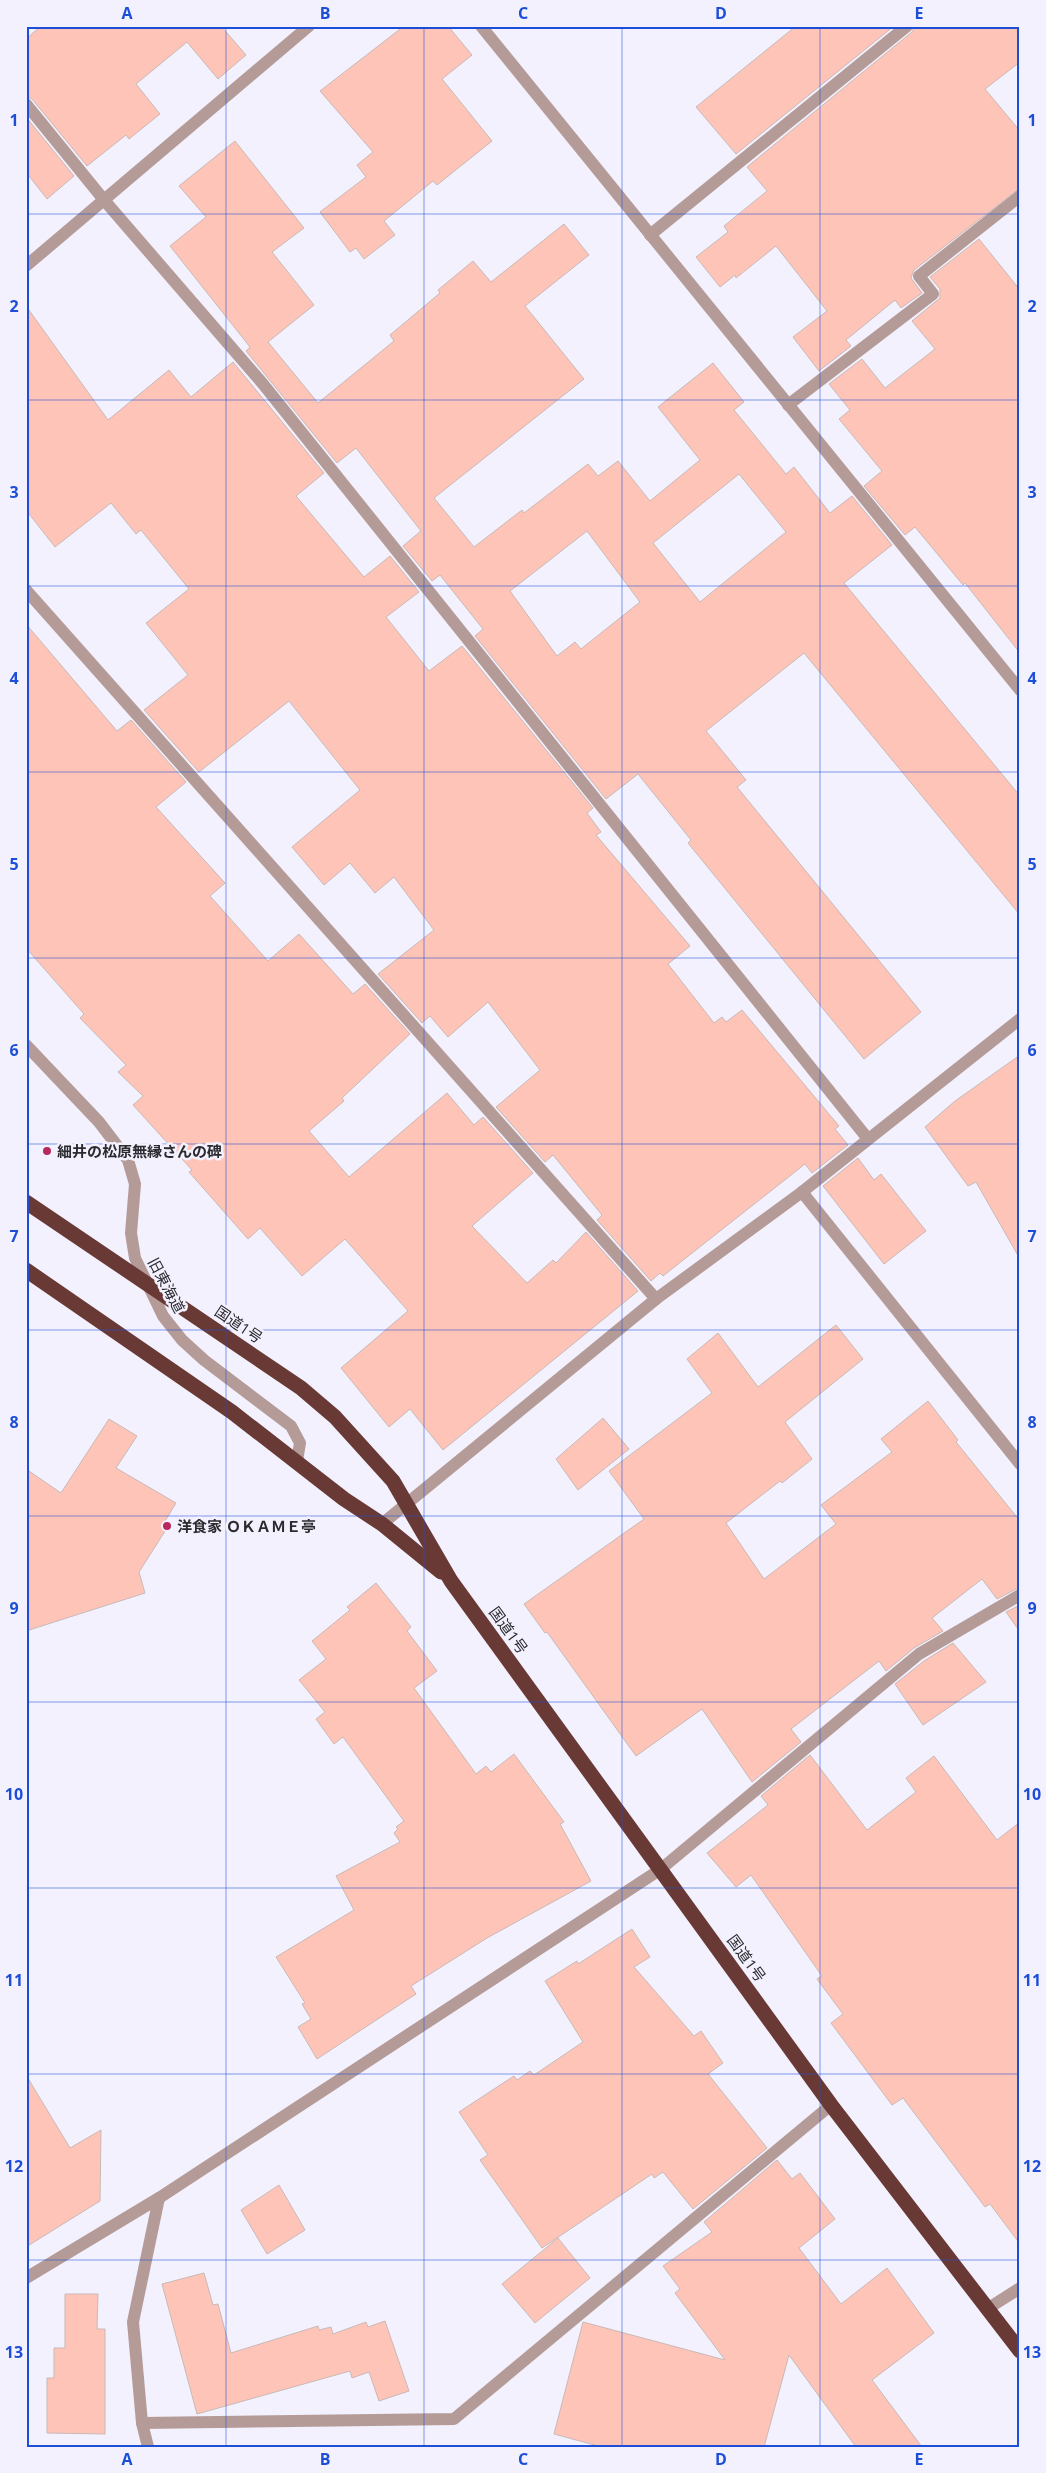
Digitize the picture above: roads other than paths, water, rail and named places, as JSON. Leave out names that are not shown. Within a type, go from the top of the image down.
[{"type":"highway","name":"国道1号","points":[[26,1202],[301,1388],[334,1417],[393,1482],[451,1581],[831,2105],[1020,2351]]},
{"type":"highway","name":"国道1号","points":[[26,1270],[232,1412],[297,1460],[344,1499],[382,1524],[451,1581]]},
{"type":"street","points":[[26,266],[309,26]]},
{"type":"street","points":[[481,26],[1020,690]]},
{"type":"street","points":[[650,235],[907,26]]},
{"type":"street","points":[[26,104],[104,200],[263,384],[868,1140]]},
{"type":"street","points":[[788,405],[933,294],[918,276],[1020,196]]},
{"type":"street","points":[[26,590],[656,1299]]},
{"type":"street","points":[[382,1524],[405,1503],[656,1299],[802,1192],[1020,1019]]},
{"type":"street","name":"旧東海道","points":[[26,1046],[99,1122],[128,1160],[135,1184],[131,1232],[135,1258],[145,1283],[163,1316],[182,1340],[291,1426],[300,1443],[297,1460]]},
{"type":"street","points":[[802,1192],[1020,1464]]},
{"type":"street","points":[[26,2278],[159,2198],[661,1869],[919,1654],[1020,1595]]},
{"type":"street","points":[[142,2423],[454,2419],[831,2105]]},
{"type":"street","points":[[148,2447],[142,2423],[133,2322],[159,2198]]},
{"type":"street","points":[[987,2308],[1020,2288]]},
{"type":"place","name":"細井の松原無縁さんの碑","points":[[47,1151]]},
{"type":"place","name":"洋食家 ＯＫＡＭＥ亭","points":[[167,1526]]}]
